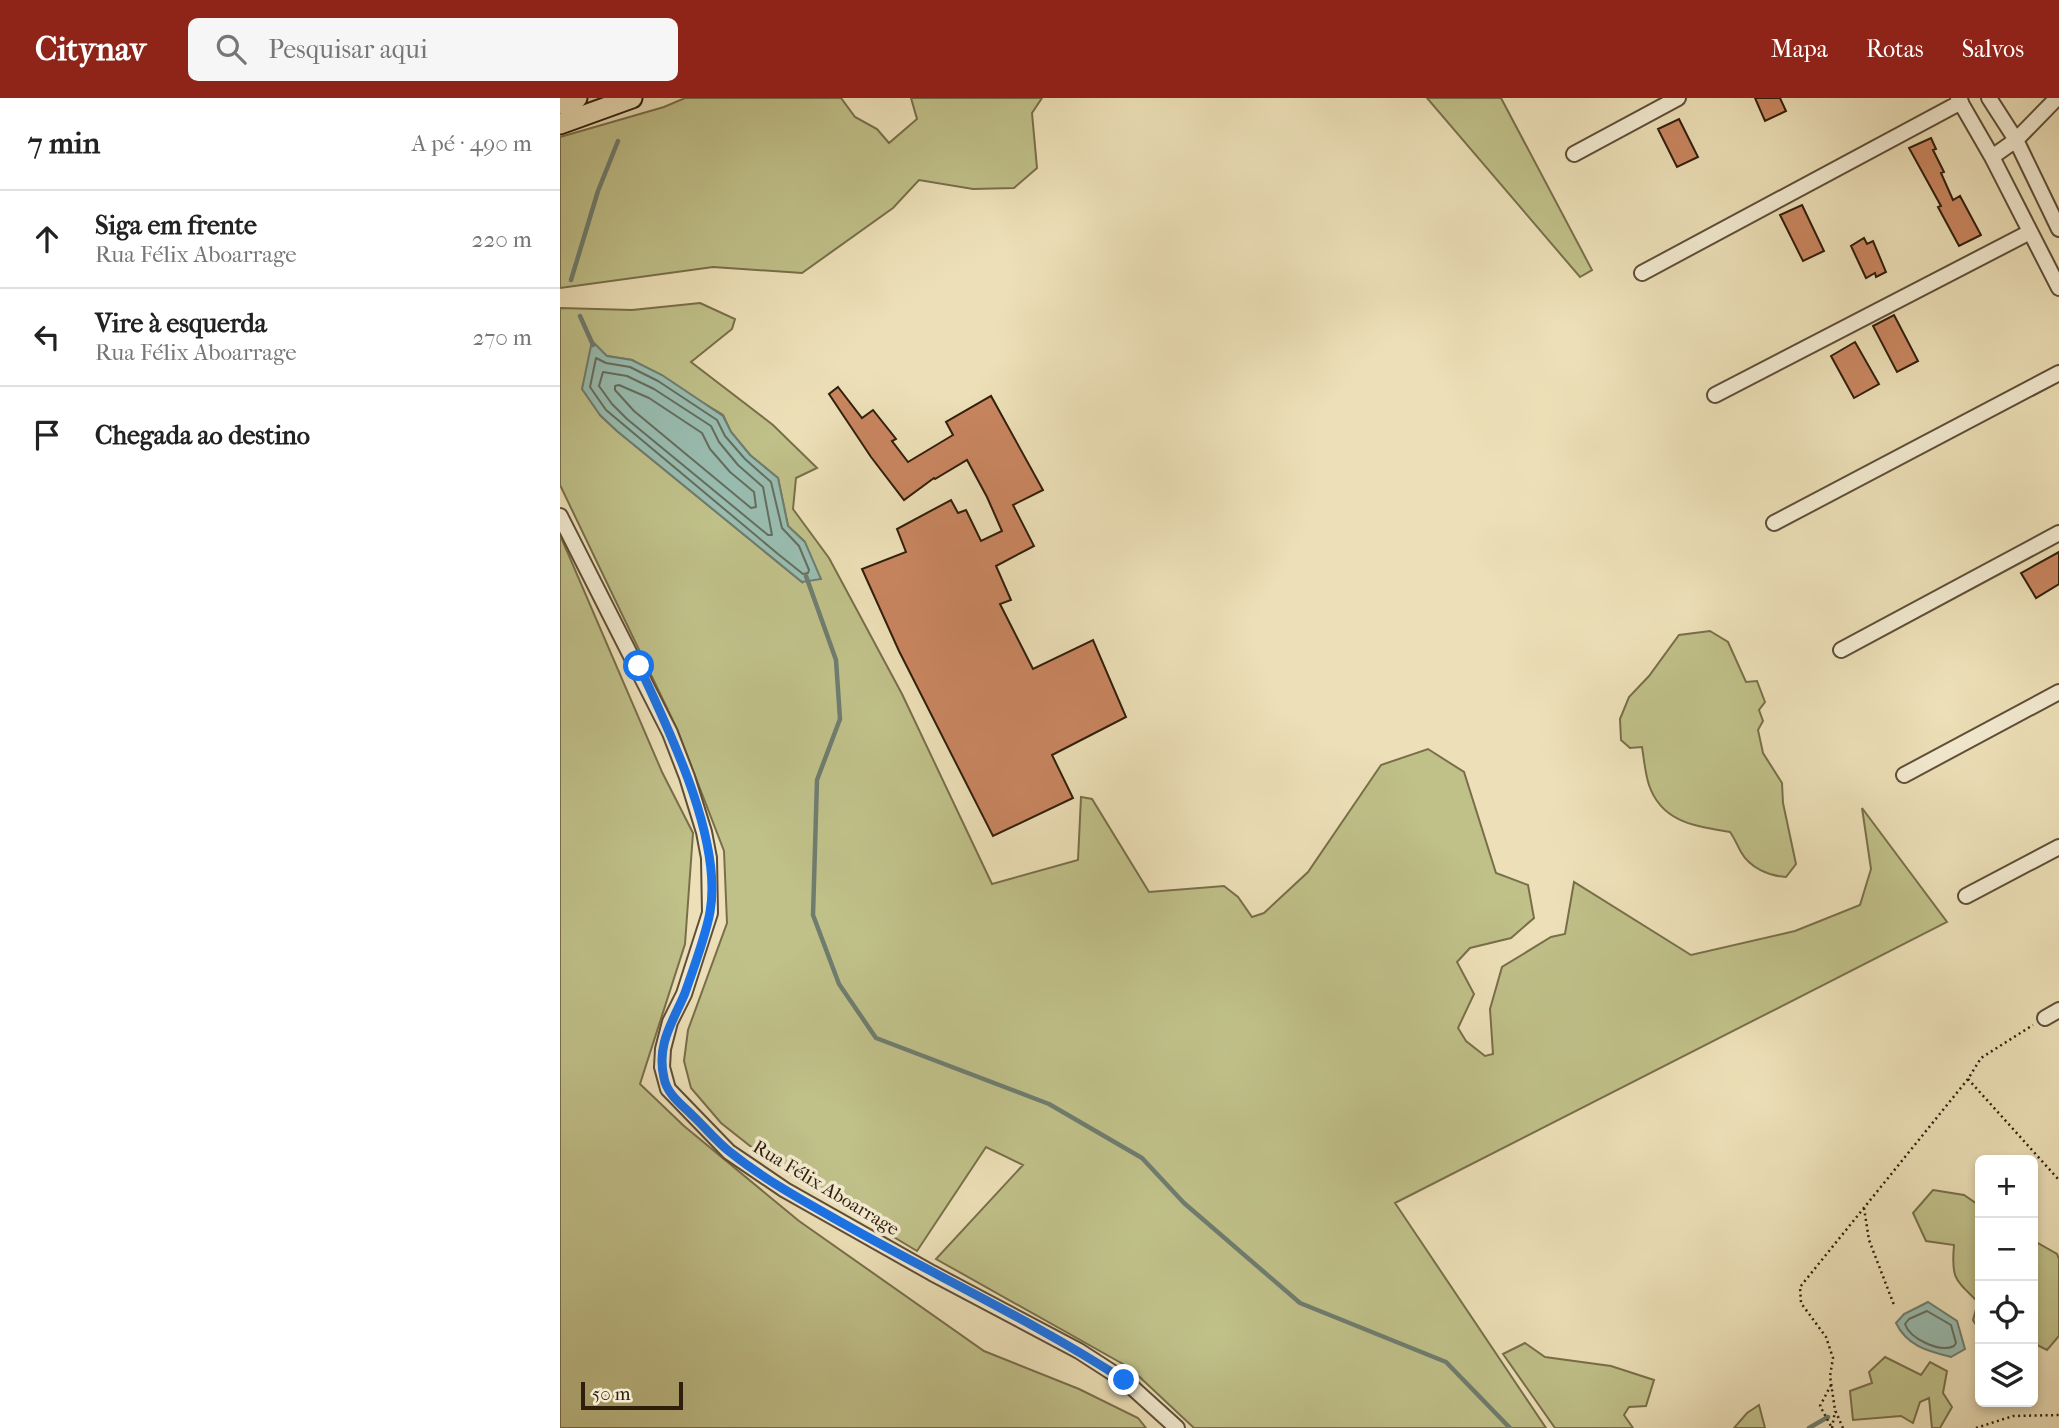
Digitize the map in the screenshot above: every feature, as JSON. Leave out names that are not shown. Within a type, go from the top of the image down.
[{"type":"main road","points":[[560,104],[577,98]]},
{"type":"main road","points":[[560,124],[632,98]]},
{"type":"street","points":[[1574,154],[1678,98]]},
{"type":"street","points":[[1989,98],[2016,140],[2059,229]]},
{"type":"street","points":[[1992,157],[2016,140],[2057,98]]},
{"type":"street","points":[[1642,273],[1960,100],[2059,288]]},
{"type":"street","points":[[1715,395],[2030,232]]},
{"type":"street","points":[[1774,523],[2059,373]]},
{"type":"street","name":"Rua Félix Aboarrage","points":[[560,516],[639,666],[670,733],[687,777],[709,858],[710,913],[684,994],[670,1022],[663,1049],[662,1068],[668,1089],[729,1152],[785,1190],[932,1273],[1079,1351],[1124,1380],[1177,1428]]},
{"type":"street","points":[[1841,650],[2059,533]]},
{"type":"street","points":[[1904,775],[2059,692]]},
{"type":"street","points":[[1966,896],[2059,848]]},
{"type":"street","points":[[2045,1018],[2059,1010]]},
{"type":"path","points":[[1843,1428],[1835,1410],[1831,1385],[1833,1358],[1826,1337],[1801,1303],[1800,1287],[1968,1079],[1981,1059],[2045,1018]]},
{"type":"path","points":[[1968,1079],[2059,1180]]},
{"type":"path","points":[[1864,1208],[1869,1240],[1894,1305]]},
{"type":"path","points":[[1831,1385],[1820,1408],[1832,1428]]},
{"type":"path","points":[[1832,1428],[1835,1410]]},
{"type":"path","points":[[1976,1428],[2013,1416],[2059,1415]]},
{"type":"green space","points":[[685,98],[841,98],[855,117],[877,129],[889,143],[917,119],[911,98],[1042,98],[1032,113],[1037,168],[1014,188],[973,189],[919,180],[893,208],[802,273],[713,267],[560,288],[560,137],[664,107]]},
{"type":"green space","points":[[1427,98],[1501,98],[1592,270],[1580,277]]},
{"type":"green space","points":[[700,303],[735,319],[732,329],[691,362],[773,425],[817,468],[796,478],[793,509],[829,558],[902,694],[992,884],[1078,860],[1081,797],[1092,799],[1149,892],[1224,886],[1238,897],[1252,917],[1264,913],[1308,872],[1381,765],[1428,749],[1464,772],[1496,873],[1528,885],[1534,918],[1511,938],[1470,948],[1457,962],[1474,994],[1458,1028],[1466,1041],[1485,1056],[1493,1054],[1490,1009],[1502,967],[1551,937],[1565,934],[1574,882],[1691,955],[1795,931],[1860,905],[1871,869],[1862,808],[1947,922],[1395,1203],[1546,1428],[1194,1428],[1130,1368],[936,1259],[1023,1165],[986,1147],[917,1251],[774,1165],[721,1123],[691,1088],[684,1061],[688,1030],[727,923],[724,851],[677,729],[560,485],[560,308],[632,310]],"holes":[[[607,356],[632,360],[723,415],[731,432],[750,455],[778,478],[788,526],[805,542],[802,582],[600,415]]]},
{"type":"green space","points":[[560,535],[662,772],[693,833],[685,944],[640,1084],[684,1126],[799,1221],[984,1351],[1079,1389],[1138,1418],[1146,1428],[560,1428]]},
{"type":"green space","points":[[1710,631],[1728,642],[1746,682],[1757,681],[1765,702],[1759,710],[1763,721],[1758,730],[1763,753],[1782,783],[1783,803],[1796,864],[1786,877],[1767,873],[1749,863],[1730,832],[1693,825],[1662,808],[1649,785],[1642,747],[1630,748],[1621,740],[1620,719],[1629,697],[1649,676],[1679,635]]},
{"type":"green space","points":[[1933,1190],[1964,1195],[1975,1203],[1975,1299],[1956,1278],[1953,1265],[1954,1245],[1926,1241],[1913,1213]]},
{"type":"green space","points":[[2038,1243],[2057,1254],[2059,1259],[2059,1336],[2047,1350],[2038,1346]]},
{"type":"green space","points":[[1525,1343],[1545,1357],[1611,1366],[1654,1380],[1646,1406],[1629,1407],[1624,1415],[1633,1428],[1555,1428],[1503,1354]]},
{"type":"green space","points":[[1885,1357],[1921,1375],[1930,1362],[1947,1371],[1943,1393],[1952,1407],[1940,1428],[1932,1428],[1929,1398],[1920,1402],[1913,1423],[1901,1416],[1853,1420],[1850,1391],[1872,1383],[1869,1372]]},
{"type":"green space","points":[[1759,1405],[1765,1428],[1734,1428],[1747,1413]]},
{"type":"water","points":[[592,341],[607,356],[632,360],[662,375],[723,416],[731,432],[750,455],[778,478],[788,526],[805,542],[821,579],[802,582],[600,415],[582,389]]},
{"type":"water","points":[[1928,1302],[1957,1321],[1965,1349],[1951,1357],[1942,1355],[1912,1342],[1901,1331],[1896,1323],[1904,1314]]},
{"type":"building","points":[[1755,98],[1780,98],[1786,111],[1765,121]]},
{"type":"building","points":[[1679,119],[1698,157],[1677,167],[1658,129]]},
{"type":"building","points":[[1931,138],[1936,149],[1933,150],[1944,172],[1941,173],[1953,200],[1960,196],[1981,235],[1959,246],[1938,207],[1941,206],[1909,148]]},
{"type":"building","points":[[1802,205],[1824,251],[1803,261],[1780,215]]},
{"type":"building","points":[[1864,238],[1867,244],[1873,241],[1886,272],[1876,277],[1875,273],[1866,278],[1851,246]]},
{"type":"building","points":[[1894,315],[1918,361],[1897,372],[1873,326]]},
{"type":"building","points":[[1855,342],[1879,384],[1854,398],[1831,356]]},
{"type":"building","points":[[838,387],[862,418],[873,410],[896,439],[892,441],[908,462],[953,435],[946,422],[991,396],[1043,490],[1013,505],[1034,546],[996,566],[1011,600],[1000,604],[1033,669],[1093,640],[1126,717],[1052,755],[1073,798],[993,836],[899,651],[862,569],[906,552],[897,529],[951,500],[958,513],[966,510],[981,541],[1002,531],[967,460],[934,478],[904,500],[871,457],[829,394]]},
{"type":"building","points":[[2059,552],[2059,584],[2036,598],[2021,573]]},
{"type":"waterway","points":[[571,280],[598,191],[618,141]]},
{"type":"waterway","points":[[580,316],[593,345]]},
{"type":"waterway","points":[[806,576],[836,660],[840,719],[817,780],[813,915],[839,984],[876,1038],[1049,1104],[1142,1158],[1184,1203],[1300,1303],[1446,1362],[1510,1428]]},
{"type":"waterway","points":[[1809,1428],[1828,1417]]},
{"type":"route","points":[[639,666],[687,777],[704,832],[712,898],[710,913],[684,994],[670,1022],[663,1049],[662,1068],[668,1089],[729,1152],[785,1190],[932,1273],[1079,1351],[1124,1380]]}]
